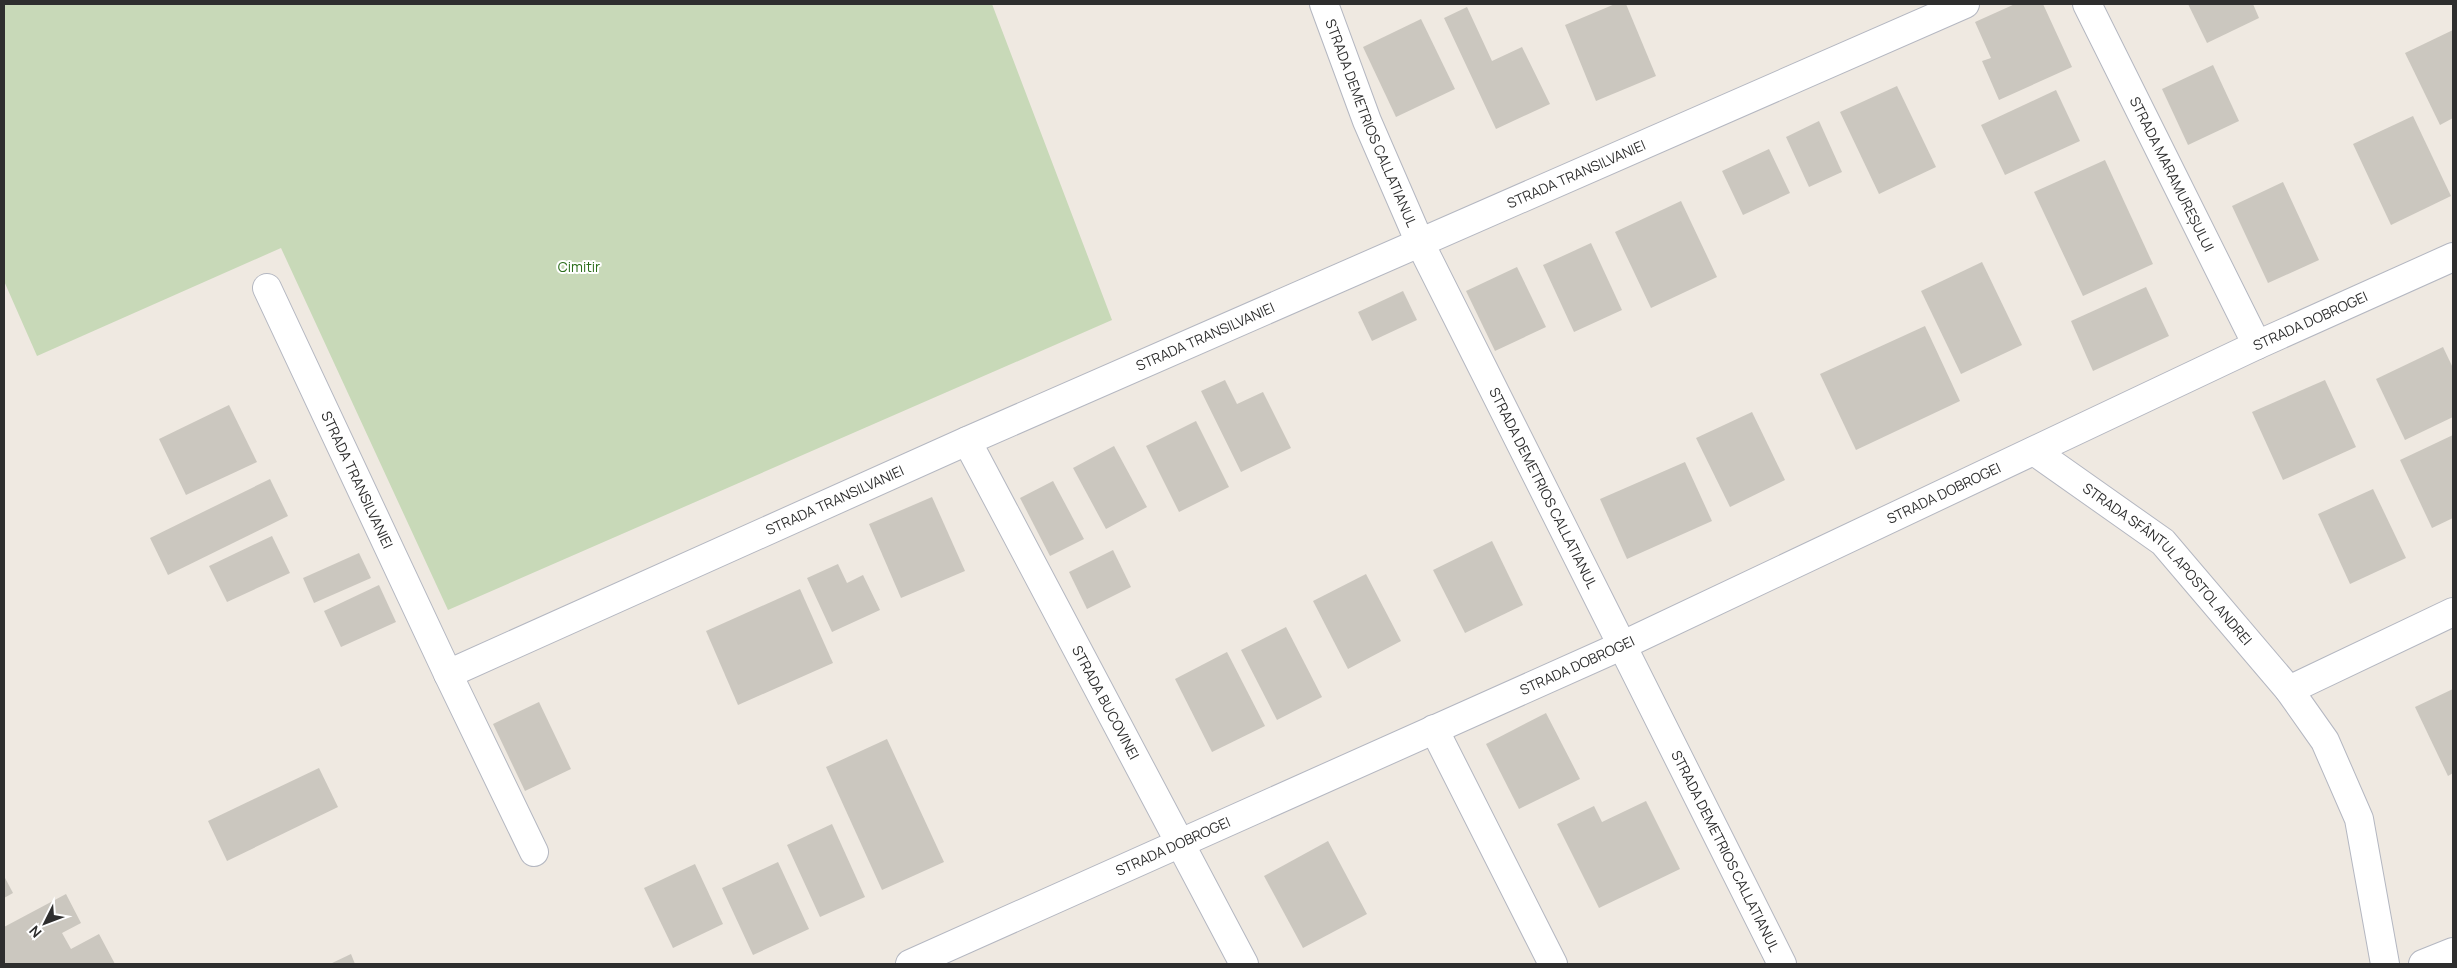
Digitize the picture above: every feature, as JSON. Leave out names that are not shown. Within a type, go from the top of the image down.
[{"type":"street","name":"STRADA DEMETRIOS CALLATIANUL","points":[[1324,4],[1367,121],[1420,243],[1782,964]]},
{"type":"street","name":"STRADA TRANSILVANIEI","points":[[448,674],[967,441],[1965,4]]},
{"type":"street","name":"STRADA MARAMUREȘULUI","points":[[2088,4],[2257,346]]},
{"type":"street","name":"STRADA DOBROGEI","points":[[910,964],[1621,646],[2257,346],[2453,257]]},
{"type":"street","name":"STRADA TRANSILVANIEI","points":[[267,288],[448,674],[534,852]]},
{"type":"street","name":"STRADA BUCOVINEI","points":[[967,441],[1244,964]]},
{"type":"street","name":"STRADA SFÂNTUL APOSTOL ANDREI","points":[[2034,451],[2163,542],[2289,690],[2325,741],[2359,819],[2385,964]]},
{"type":"street","points":[[2289,690],[2453,612]]},
{"type":"street","points":[[1434,728],[1553,964]]},
{"type":"street","points":[[2423,964],[2453,952]]},
{"type":"green space","name":"Cimitir","points":[[4,4],[992,4],[1112,320],[448,610],[281,248],[37,356],[4,281]]},
{"type":"building","points":[[1615,4],[1626,4],[1656,76],[1596,101],[1565,25]]},
{"type":"building","points":[[2015,4],[2043,4],[2072,67],[1999,100],[1982,61],[1991,58],[1975,22]]},
{"type":"building","points":[[2188,4],[2253,4],[2259,18],[2207,43]]},
{"type":"building","points":[[1467,7],[1492,61],[1522,47],[1550,104],[1496,129],[1444,18]]},
{"type":"building","points":[[1421,19],[1455,89],[1396,117],[1363,47]]},
{"type":"building","points":[[2453,30],[2453,118],[2440,125],[2405,53]]},
{"type":"building","points":[[2213,65],[2239,121],[2188,145],[2162,89]]},
{"type":"building","points":[[1897,86],[1936,167],[1879,194],[1840,112]]},
{"type":"building","points":[[2056,90],[2080,141],[2005,175],[1981,125]]},
{"type":"building","points":[[2413,116],[2451,196],[2391,225],[2353,144]]},
{"type":"building","points":[[1819,121],[1842,172],[1809,187],[1786,137]]},
{"type":"building","points":[[1769,149],[1790,193],[1743,215],[1722,171]]},
{"type":"building","points":[[2105,160],[2153,264],[2083,296],[2034,192]]},
{"type":"building","points":[[2283,182],[2319,260],[2268,283],[2232,206]]},
{"type":"building","points":[[1681,201],[1717,277],[1651,308],[1615,232]]},
{"type":"building","points":[[1591,243],[1622,310],[1574,332],[1543,265]]},
{"type":"building","points":[[1982,262],[2022,345],[1961,374],[1921,291]]},
{"type":"building","points":[[1517,267],[1546,327],[1495,351],[1466,291]]},
{"type":"building","points":[[2146,287],[2169,336],[2093,371],[2071,321]]},
{"type":"building","points":[[1403,291],[1417,320],[1372,341],[1358,312]]},
{"type":"building","points":[[1925,326],[1960,401],[1856,450],[1820,374]]},
{"type":"building","points":[[2443,347],[2453,368],[2453,417],[2405,440],[2376,379]]},
{"type":"building","points":[[1225,380],[1237,404],[1263,392],[1291,448],[1241,472],[1201,391]]},
{"type":"building","points":[[2325,380],[2356,447],[2283,480],[2252,412]]},
{"type":"building","points":[[229,405],[257,462],[186,495],[159,439]]},
{"type":"building","points":[[1752,412],[1785,480],[1730,507],[1696,438]]},
{"type":"building","points":[[1196,421],[1229,487],[1179,512],[1146,446]]},
{"type":"building","points":[[2453,435],[2453,518],[2432,528],[2400,460]]},
{"type":"building","points":[[1114,446],[1147,507],[1106,529],[1073,468]]},
{"type":"building","points":[[1685,462],[1712,521],[1627,559],[1600,499]]},
{"type":"building","points":[[270,479],[288,516],[168,575],[150,538]]},
{"type":"building","points":[[1053,481],[1084,539],[1050,556],[1020,498]]},
{"type":"building","points":[[2373,489],[2406,558],[2350,584],[2318,514]]},
{"type":"building","points":[[932,497],[965,571],[901,598],[869,524]]},
{"type":"building","points":[[272,536],[290,573],[227,602],[209,566]]},
{"type":"building","points":[[1492,541],[1523,605],[1465,633],[1433,570]]},
{"type":"building","points":[[1113,550],[1131,587],[1087,609],[1069,572]]},
{"type":"building","points":[[359,553],[371,578],[314,603],[303,578]]},
{"type":"building","points":[[838,564],[847,583],[863,575],[880,610],[832,632],[807,578]]},
{"type":"building","points":[[1366,574],[1401,641],[1348,669],[1313,601]]},
{"type":"building","points":[[379,585],[396,622],[341,647],[324,611]]},
{"type":"building","points":[[800,589],[833,663],[738,705],[706,631]]},
{"type":"building","points":[[1286,627],[1322,697],[1277,720],[1241,650]]},
{"type":"building","points":[[1227,652],[1265,726],[1212,752],[1175,679]]},
{"type":"building","points":[[2453,689],[2453,773],[2448,776],[2415,707]]},
{"type":"building","points":[[539,702],[571,769],[525,791],[493,724]]},
{"type":"building","points":[[1546,713],[1580,779],[1519,809],[1486,744]]},
{"type":"building","points":[[887,739],[944,862],[882,890],[826,767]]},
{"type":"building","points":[[319,768],[338,807],[227,861],[208,821]]},
{"type":"building","points":[[1646,801],[1680,869],[1599,908],[1557,824],[1594,806],[1602,822]]},
{"type":"building","points":[[832,824],[865,897],[820,917],[787,845]]},
{"type":"building","points":[[1328,841],[1367,914],[1303,948],[1264,876]]},
{"type":"building","points":[[778,862],[809,929],[753,955],[722,888]]},
{"type":"building","points":[[695,864],[723,924],[673,948],[644,888]]},
{"type":"building","points":[[4,876],[13,893],[4,898]]},
{"type":"building","points":[[66,894],[81,923],[62,933],[71,949],[99,934],[115,964],[4,964],[4,927]]},
{"type":"building","points":[[351,954],[355,964],[330,964]]}]
